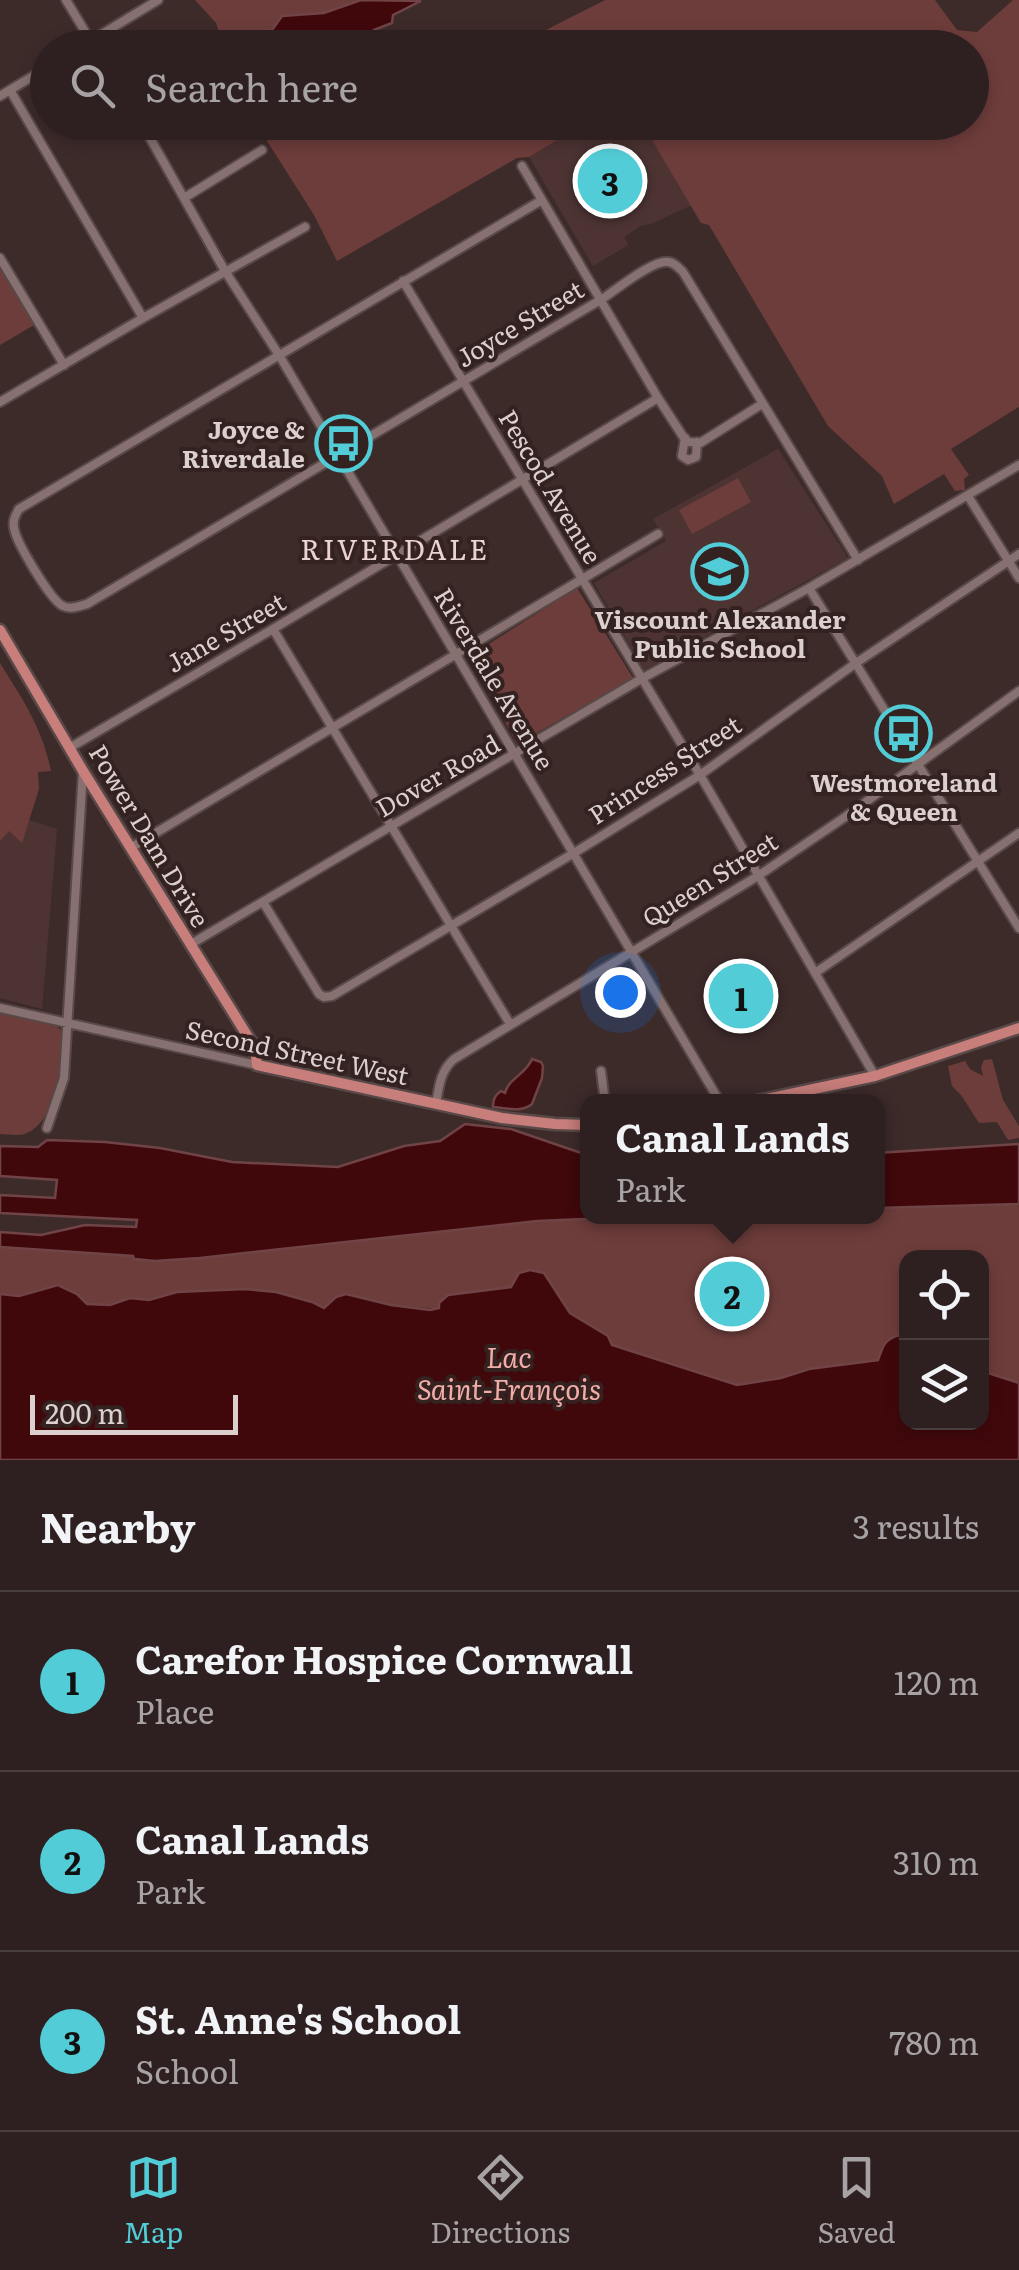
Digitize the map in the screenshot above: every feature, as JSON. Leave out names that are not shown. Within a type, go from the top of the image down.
[{"type":"main road","name":"Power Dam Drive","points":[[0,630],[255,1048],[257,1065]]},
{"type":"main road","points":[[790,1094],[875,1076],[1019,1028]]},
{"type":"main road","name":"Second Street West","points":[[257,1065],[516,1120],[580,1125]]},
{"type":"street","points":[[66,0],[84,30]]},
{"type":"street","points":[[114,30],[158,0]]},
{"type":"street","points":[[0,96],[30,78]]},
{"type":"street","points":[[10,90],[30,124]]},
{"type":"street","points":[[39,140],[143,318]]},
{"type":"street","name":"Riverdale Avenue","points":[[151,140],[715,1094]]},
{"type":"street","points":[[184,198],[262,150]]},
{"type":"street","points":[[522,166],[658,398],[689,442],[697,442],[762,404]]},
{"type":"street","points":[[279,355],[542,200]]},
{"type":"street","points":[[0,402],[305,227]]},
{"type":"street","points":[[0,258],[64,365]]},
{"type":"street","name":"Joyce Street","points":[[279,355],[19,509],[13,520],[14,528],[55,600],[64,607],[87,604],[659,264],[669,262],[683,272],[858,560]]},
{"type":"street","name":"Pescod Avenue","points":[[404,281],[875,1076]]},
{"type":"street","name":"Jane Street","points":[[71,747],[658,398]]},
{"type":"street","points":[[685,438],[682,456],[688,460],[696,457],[697,442]]},
{"type":"street","name":"Dover Road","points":[[191,944],[641,679],[809,588],[1019,465]]},
{"type":"street","points":[[968,496],[1019,578]]},
{"type":"street","points":[[132,847],[658,534]]},
{"type":"street","name":"Princess Street","points":[[263,902],[321,996],[332,996],[700,775],[856,663],[1019,554]]},
{"type":"street","points":[[809,588],[1019,928]]},
{"type":"street","points":[[273,629],[510,1024]]},
{"type":"street","name":"Queen Street","points":[[436,1104],[441,1077],[449,1062],[758,876],[1019,691]]},
{"type":"street","points":[[47,1128],[64,1078],[83,771]]},
{"type":"street","points":[[815,973],[1019,832]]},
{"type":"street","name":"Second Street West","points":[[0,1008],[257,1065]]},
{"type":"street","points":[[601,1071],[604,1094]]},
{"type":"shaded area","points":[[195,0],[361,0],[324,13],[282,16],[272,30],[218,30]]},
{"type":"shaded area","points":[[605,0],[935,0],[957,30],[546,30]]},
{"type":"shaded area","points":[[1013,0],[1019,0],[1019,407],[951,449],[969,475],[964,479],[965,490],[955,491],[944,474],[894,504],[882,476],[828,426],[709,225],[701,223],[652,140],[989,140],[989,30],[979,30]]},
{"type":"shaded area","points":[[558,140],[652,140],[692,205],[640,226],[624,237],[628,245],[593,266],[529,157]]},
{"type":"shaded area","points":[[558,140],[529,157],[517,158],[337,261],[314,215],[267,141]]},
{"type":"shaded area","points":[[0,268],[34,325],[0,345]]},
{"type":"shaded area","name":"Viscount Alexander Public School","points":[[778,449],[848,558],[644,670],[594,583],[666,541],[653,519]]},
{"type":"shaded area","points":[[738,478],[751,502],[692,534],[679,510]]},
{"type":"shaded area","points":[[577,588],[633,678],[517,744],[470,656]]},
{"type":"shaded area","points":[[0,663],[37,727],[51,771],[38,772],[39,789],[22,843],[9,831],[0,841]]},
{"type":"shaded area","points":[[0,811],[57,829],[42,1009],[0,998]]},
{"type":"shaded area","points":[[0,1013],[56,1026],[63,1036],[50,1106],[35,1128],[21,1135],[0,1134]]},
{"type":"shaded area","points":[[992,1059],[1003,1100],[1019,1126],[1019,1138],[1008,1140],[997,1122],[979,1123],[952,1086],[948,1066],[965,1061],[983,1076],[984,1060]]},
{"type":"shaded area","points":[[1019,1204],[1019,1383],[989,1373],[989,1250],[899,1250],[899,1343],[878,1360],[809,1369],[736,1385],[611,1345],[608,1336],[570,1313],[544,1273],[519,1273],[511,1287],[448,1295],[439,1309],[391,1305],[346,1294],[324,1308],[276,1292],[245,1289],[177,1292],[149,1300],[129,1298],[105,1306],[87,1304],[43,1288],[19,1296],[0,1294],[0,1247],[200,1258],[580,1219],[580,1224],[885,1224],[885,1208]]},
{"type":"water","points":[[361,0],[421,1],[393,15],[392,23],[374,30],[272,30],[282,16],[324,13]]},
{"type":"water","points":[[532,1059],[543,1066],[532,1104],[518,1109],[493,1107],[496,1096],[501,1091],[505,1093]]},
{"type":"water","points":[[465,1124],[511,1129],[580,1153],[580,1219],[155,1261],[133,1256],[0,1247],[0,1232],[41,1235],[85,1225],[136,1227],[137,1220],[0,1213],[0,1195],[55,1198],[57,1180],[0,1176],[0,1146],[38,1147],[47,1140],[105,1142],[232,1162],[338,1167],[404,1146],[440,1141]]},
{"type":"water","points":[[1019,1144],[1019,1204],[885,1208],[885,1152]]},
{"type":"water","name":"Lac Saint-François","points":[[519,1273],[544,1273],[570,1313],[608,1336],[612,1345],[737,1385],[809,1369],[878,1360],[885,1344],[899,1335],[899,1430],[989,1430],[989,1373],[1019,1383],[1019,1460],[0,1460],[0,1294],[19,1296],[58,1285],[87,1304],[110,1305],[130,1298],[149,1300],[177,1292],[245,1289],[276,1292],[324,1308],[346,1294],[430,1310],[439,1308],[448,1295],[511,1287]]},
{"type":"place","name":"St. Anne's School","points":[[610,181]]},
{"type":"place","name":"Joyce & Riverdale","points":[[344,444]]},
{"type":"place","name":"Viscount Alexander Public School","points":[[720,571]]},
{"type":"place","name":"Westmoreland & Queen","points":[[904,734]]},
{"type":"place","name":"Carefor Hospice Cornwall","points":[[741,996]]},
{"type":"place","name":"Canal Lands","points":[[732,1294]]},
{"type":"district","name":"RIVERDALE","points":[[395,550]]}]
